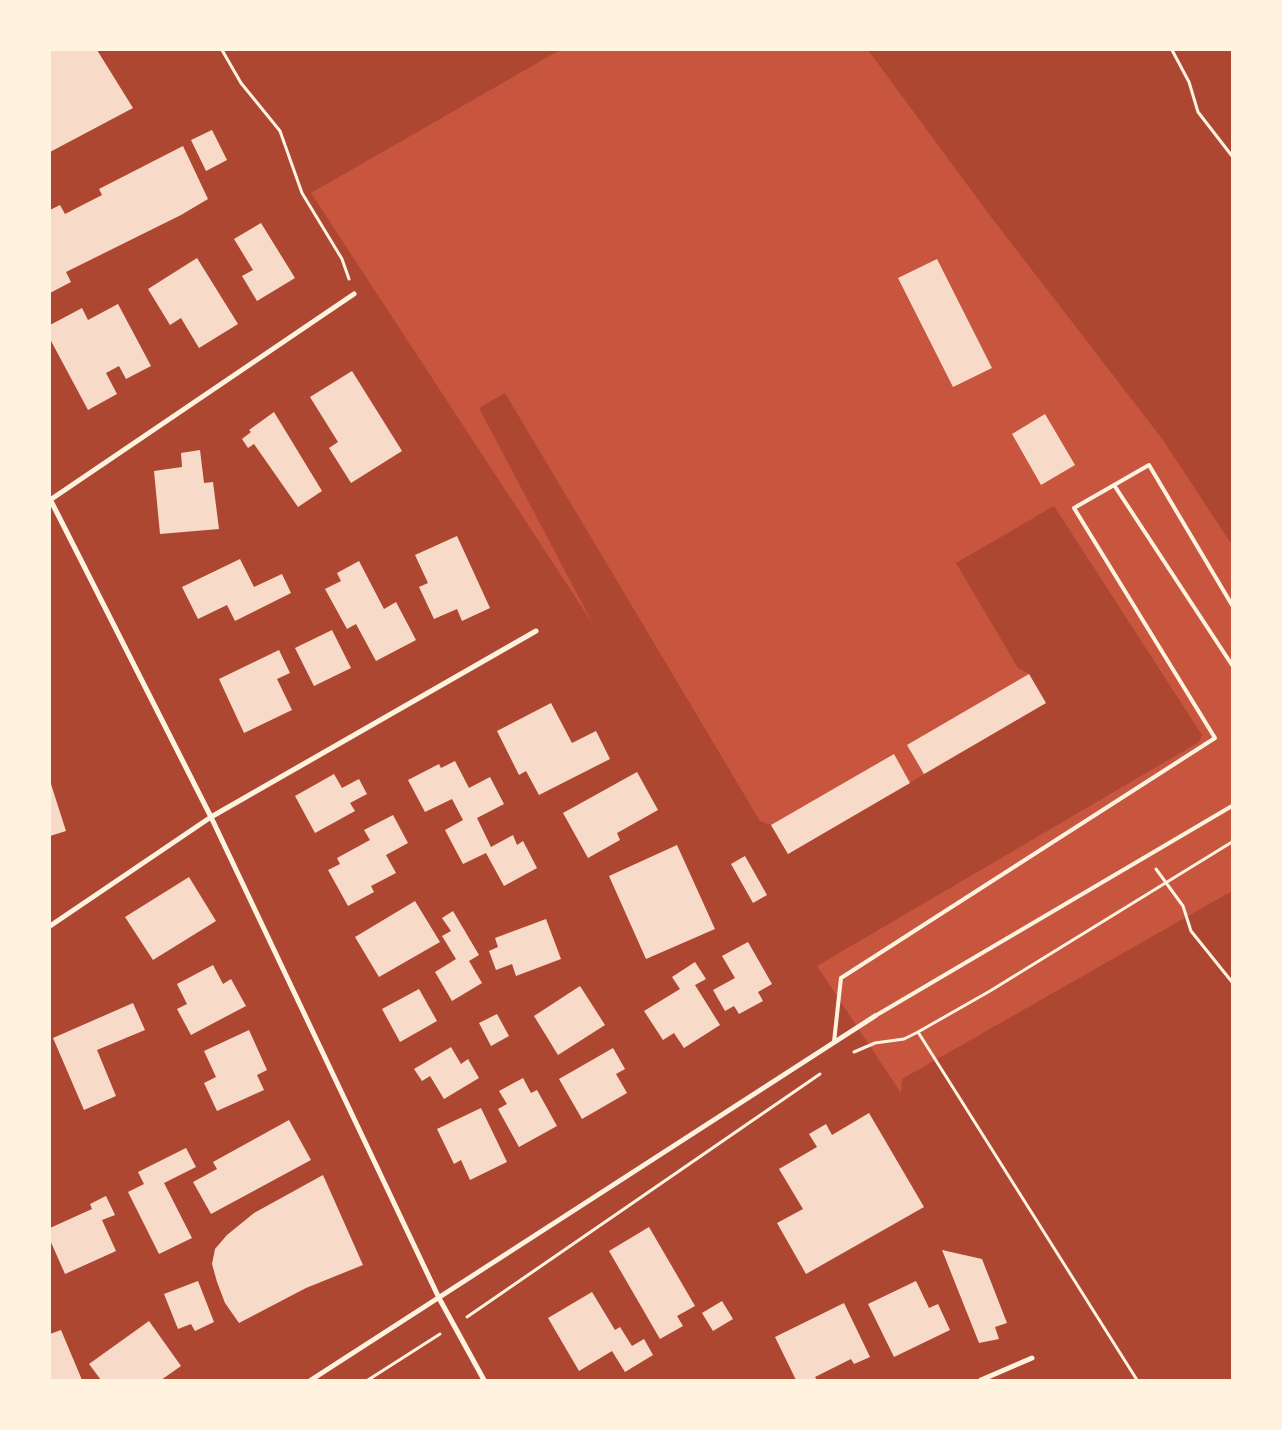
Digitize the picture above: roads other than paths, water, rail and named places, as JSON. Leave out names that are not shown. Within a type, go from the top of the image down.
[{"type":"street","points":[[354,294],[50,499],[211,817],[439,1298],[484,1380]]},
{"type":"street","points":[[50,926],[211,817],[536,631]]},
{"type":"street","points":[[311,1380],[875,1016]]},
{"type":"street","points":[[981,1380],[1032,1358]]},
{"type":"lane","points":[[834,1042],[841,978],[1215,738],[1074,508],[1149,465],[1232,605]]},
{"type":"lane","points":[[1114,485],[1232,665]]},
{"type":"lane","points":[[875,1016],[1232,806]]}]
